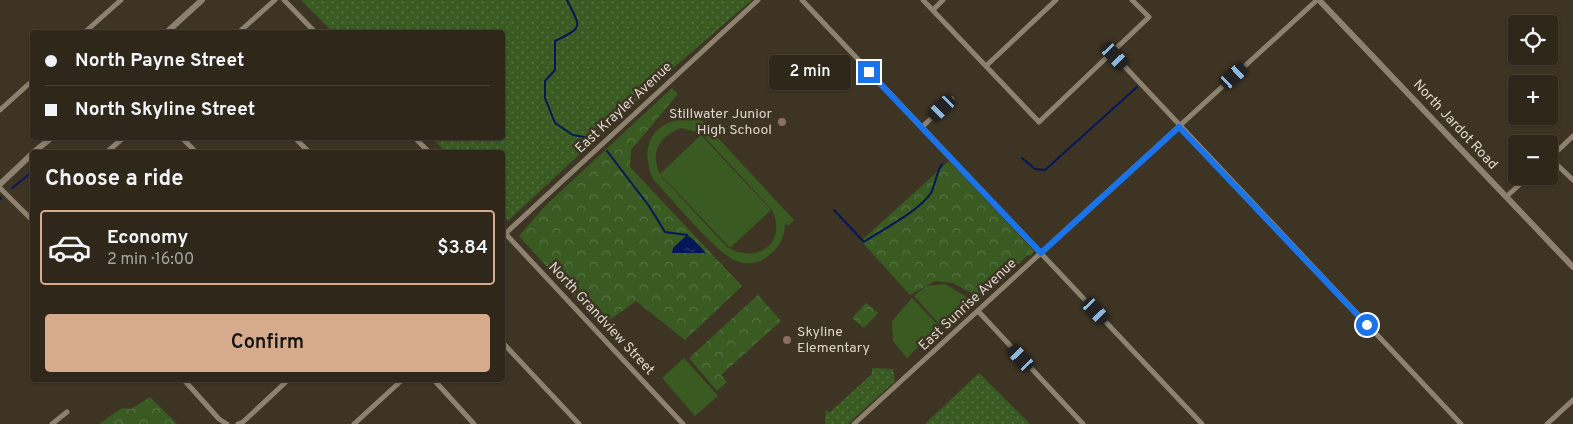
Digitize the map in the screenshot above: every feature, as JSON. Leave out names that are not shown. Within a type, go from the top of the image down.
[{"type":"street","points":[[87,30],[121,0]]},
{"type":"street","points":[[169,30],[202,0]]},
{"type":"street","points":[[241,30],[275,0]]},
{"type":"street","points":[[284,0],[313,30]]},
{"type":"street","name":"East Krayler Avenue","points":[[505,230],[758,0]]},
{"type":"street","points":[[802,0],[1202,424]]},
{"type":"street","points":[[924,0],[1039,122],[1148,17],[1132,0]]},
{"type":"street","points":[[933,10],[943,0]]},
{"type":"street","points":[[986,66],[1056,0]]},
{"type":"street","name":"East Sunrise Avenue","points":[[854,424],[1318,0]]},
{"type":"street","name":"North Jardot Road","points":[[1318,0],[1573,267]]},
{"type":"street","points":[[1112,53],[1179,127],[1461,424]]},
{"type":"street","points":[[0,110],[30,83]]},
{"type":"street","points":[[922,127],[952,99]]},
{"type":"street","points":[[1558,150],[1573,136]]},
{"type":"street","points":[[37,150],[49,140]]},
{"type":"street","points":[[109,150],[121,140]]},
{"type":"street","points":[[184,140],[194,150]]},
{"type":"street","points":[[297,140],[308,150]]},
{"type":"street","points":[[417,140],[427,150]]},
{"type":"street","points":[[0,184],[30,157]]},
{"type":"street","points":[[1558,166],[1573,180]]},
{"type":"street","points":[[1506,197],[1519,185]]},
{"type":"street","points":[[0,188],[30,218]]},
{"type":"street","name":"North Grandview Street","points":[[505,232],[684,424]]},
{"type":"street","points":[[978,311],[1084,424]]},
{"type":"street","points":[[505,345],[579,424]]},
{"type":"street","points":[[186,382],[219,419],[227,424]]},
{"type":"street","points":[[238,424],[243,422],[286,382]]},
{"type":"street","points":[[354,424],[400,382]]},
{"type":"street","points":[[436,382],[471,423]]},
{"type":"street","points":[[1547,424],[1573,400]]},
{"type":"street","points":[[52,424],[67,412]]},
{"type":"green space","points":[[301,0],[752,0],[657,82],[508,221],[505,217],[505,150],[444,150],[434,140],[505,140],[505,30],[331,30]]},
{"type":"green space","points":[[672,88],[678,94],[631,150],[630,167],[742,286],[685,340],[636,301],[601,326],[519,236],[546,205]]},
{"type":"green space","points":[[693,111],[794,220],[788,226],[785,223],[783,237],[778,246],[761,261],[744,263],[727,256],[705,236],[653,179],[648,156],[648,146],[652,137],[666,124],[689,119],[687,116]],"holes":[[[681,128],[701,133],[772,210],[776,222],[776,232],[773,241],[767,248],[759,252],[749,253],[738,252],[727,247],[662,177],[661,175],[730,248],[771,210],[701,135],[660,174],[657,166],[656,152],[662,140],[667,135]]]},
{"type":"green space","points":[[949,161],[1034,251],[1031,256],[1028,255],[983,299],[953,283],[935,281],[910,295],[861,241]]},
{"type":"green space","points":[[945,284],[968,298],[940,325],[914,296],[926,286]]},
{"type":"green space","points":[[758,295],[781,321],[721,375],[727,382],[717,391],[689,358]]},
{"type":"green space","points":[[912,298],[939,326],[907,358],[893,341],[892,321]]},
{"type":"green space","points":[[866,303],[878,313],[864,328],[852,318]]},
{"type":"green space","points":[[684,358],[718,396],[695,416],[662,378]]},
{"type":"green space","points":[[872,368],[893,369],[895,381],[848,424],[825,424],[826,409],[829,413],[872,374]]},
{"type":"green space","points":[[979,373],[1030,424],[925,424]]},
{"type":"green space","points":[[150,397],[177,424],[99,424],[122,408],[131,409]]},
{"type":"water","points":[[687,235],[706,253],[672,253],[673,248]]},
{"type":"waterway","points":[[567,0],[577,25],[571,32],[555,41],[555,70],[545,81],[545,98],[555,123],[573,135],[594,139]]},
{"type":"waterway","points":[[1022,158],[1035,169],[1045,170],[1137,87]]},
{"type":"waterway","points":[[607,151],[649,206],[665,232],[687,235]]},
{"type":"waterway","points":[[834,210],[864,242],[918,207],[931,193],[942,164]]},
{"type":"waterway","points":[[12,188],[30,174]]},
{"type":"place","name":"Stillwater Junior High School","points":[[782,122]]},
{"type":"place","name":"Skyline Elementary","points":[[787,340]]},
{"type":"route","points":[[869,72],[1041,253],[1179,127],[1367,325]]}]
